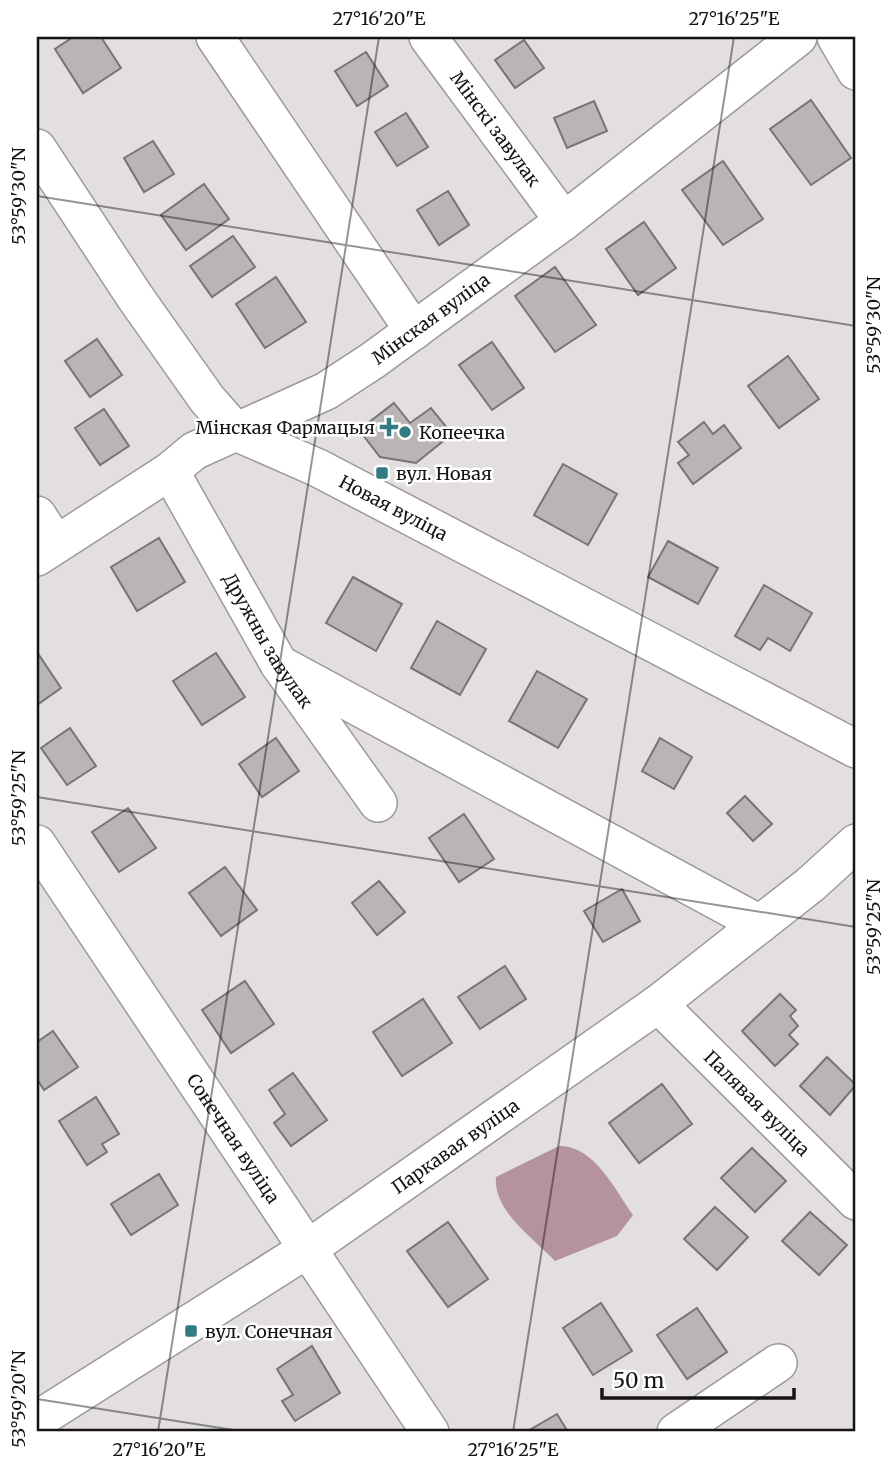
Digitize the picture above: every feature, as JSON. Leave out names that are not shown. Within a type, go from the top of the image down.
[{"type":"street","points":[[215,37],[414,331]]},
{"type":"street","name":"Мінскі завулак","points":[[428,37],[564,221]]},
{"type":"street","name":"Мінская вуліца","points":[[43,539],[170,471],[194,452],[326,391],[414,331],[564,221],[798,37]]},
{"type":"street","points":[[836,37],[856,71]]},
{"type":"street","name":"Новая вуліца","points":[[37,148],[206,399],[236,432],[318,468],[856,749]]},
{"type":"street","name":"Дружны завулак","points":[[170,471],[279,664],[378,803]]},
{"type":"street","points":[[279,664],[760,925]]},
{"type":"street","name":"Паркавая вуліца","points":[[37,1420],[309,1248],[658,1004],[811,884],[856,843]]},
{"type":"street","name":"Сонечная вуліца","points":[[37,844],[430,1432]]},
{"type":"street","name":"Палявая вуліца","points":[[658,1004],[856,1201]]},
{"type":"street","points":[[676,1432],[778,1363]]},
{"type":"shaded area","points":[[559,1146],[583,1153],[593,1161],[633,1215],[617,1236],[555,1261],[508,1212],[501,1201],[496,1177]]},
{"type":"building","points":[[73,37],[101,37],[121,68],[83,93],[55,49]]},
{"type":"building","points":[[524,40],[544,68],[515,88],[495,60]]},
{"type":"building","points":[[366,52],[388,86],[357,106],[335,71]]},
{"type":"building","points":[[811,100],[851,158],[811,185],[770,129]]},
{"type":"building","points":[[594,101],[607,131],[567,148],[554,118]]},
{"type":"building","points":[[406,113],[428,147],[397,166],[375,132]]},
{"type":"building","points":[[153,141],[174,174],[144,192],[124,158]]},
{"type":"building","points":[[723,161],[763,219],[723,245],[682,190]]},
{"type":"building","points":[[204,184],[229,219],[186,250],[161,215]]},
{"type":"building","points":[[448,191],[469,225],[439,245],[417,210]]},
{"type":"building","points":[[644,222],[676,268],[638,295],[606,249]]},
{"type":"building","points":[[233,236],[255,267],[212,297],[190,266]]},
{"type":"building","points":[[555,267],[596,325],[555,352],[515,296]]},
{"type":"building","points":[[276,277],[306,322],[265,348],[236,304]]},
{"type":"building","points":[[97,339],[122,375],[90,397],[65,361]]},
{"type":"building","points":[[492,342],[524,388],[492,410],[459,365]]},
{"type":"building","points":[[788,356],[819,399],[779,428],[748,386]]},
{"type":"building","name":"Копеечка","points":[[394,403],[410,423],[431,408],[452,434],[416,463],[380,457],[359,430]]},
{"type":"building","points":[[104,409],[129,446],[100,465],[75,428]]},
{"type":"building","points":[[704,422],[713,434],[724,425],[741,448],[693,484],[678,463],[689,455],[678,442]]},
{"type":"building","points":[[563,464],[617,494],[588,545],[534,515]]},
{"type":"building","points":[[159,538],[185,582],[137,611],[111,567]]},
{"type":"building","points":[[668,541],[718,568],[698,604],[648,577]]},
{"type":"building","points":[[353,577],[402,604],[376,651],[326,623]]},
{"type":"building","points":[[764,585],[812,613],[790,651],[768,638],[760,650],[735,636]]},
{"type":"building","points":[[437,621],[486,649],[460,695],[411,668]]},
{"type":"building","points":[[37,652],[61,688],[37,705]]},
{"type":"building","points":[[216,653],[245,697],[202,725],[173,681]]},
{"type":"building","points":[[537,671],[587,699],[558,748],[509,721]]},
{"type":"building","points":[[70,728],[96,766],[67,785],[41,748]]},
{"type":"building","points":[[276,738],[299,771],[262,797],[239,764]]},
{"type":"building","points":[[660,738],[692,757],[674,789],[642,771]]},
{"type":"building","points":[[745,796],[772,824],[753,841],[727,813]]},
{"type":"building","points":[[128,808],[156,848],[119,872],[92,832]]},
{"type":"building","points":[[464,814],[494,859],[459,882],[429,838]]},
{"type":"building","points":[[225,867],[257,910],[221,936],[189,893]]},
{"type":"building","points":[[379,881],[405,912],[377,935],[352,903]]},
{"type":"building","points":[[622,889],[640,921],[603,942],[584,911]]},
{"type":"building","points":[[505,966],[526,999],[480,1029],[458,997]]},
{"type":"building","points":[[245,981],[274,1024],[231,1053],[202,1010]]},
{"type":"building","points":[[780,994],[796,1010],[790,1016],[798,1026],[789,1035],[798,1044],[775,1066],[742,1031]]},
{"type":"building","points":[[423,999],[452,1043],[402,1076],[373,1032]]},
{"type":"building","points":[[53,1031],[78,1067],[44,1090],[37,1079],[37,1042]]},
{"type":"building","points":[[827,1057],[856,1085],[830,1115],[800,1086]]},
{"type":"building","points":[[293,1073],[327,1120],[291,1146],[274,1123],[285,1114],[269,1090]]},
{"type":"building","points":[[662,1084],[692,1124],[639,1163],[609,1123]]},
{"type":"building","points":[[96,1097],[119,1134],[102,1144],[107,1152],[87,1165],[59,1121]]},
{"type":"building","points":[[752,1148],[786,1181],[755,1212],[721,1178]]},
{"type":"building","points":[[159,1174],[178,1205],[131,1235],[111,1204]]},
{"type":"building","points":[[715,1207],[748,1237],[717,1270],[684,1239]]},
{"type":"building","points":[[810,1212],[847,1245],[819,1275],[782,1241]]},
{"type":"building","points":[[448,1222],[488,1279],[448,1307],[407,1251]]},
{"type":"building","points":[[601,1303],[632,1351],[593,1375],[563,1328]]},
{"type":"building","points":[[697,1308],[727,1352],[687,1379],[657,1335]]},
{"type":"building","points":[[312,1346],[340,1393],[295,1421],[282,1401],[293,1395],[277,1369]]},
{"type":"building","points":[[557,1414],[568,1432],[526,1432]]},
{"type":"place","name":"Мінская Фармацыя","points":[[389,427]]},
{"type":"place","name":"Копеечка","points":[[405,432]]},
{"type":"place","name":"вул. Новая","points":[[382,473]]},
{"type":"place","name":"вул. Сонечная","points":[[191,1331]]}]
